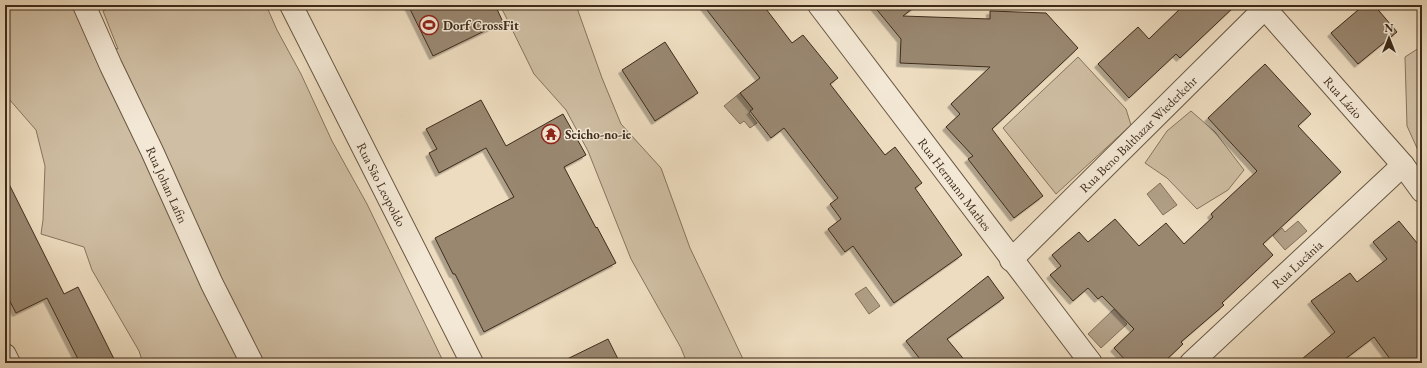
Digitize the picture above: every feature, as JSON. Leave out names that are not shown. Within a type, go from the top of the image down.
[{"type":"street","name":"Rua Johan Lafin","points":[[84,5],[212,284],[252,363]]},
{"type":"street","name":"Rua São Leopoldo","points":[[291,5],[472,363]]},
{"type":"street","name":"Rua Hermann Mathes","points":[[819,5],[1011,260],[1091,363]]},
{"type":"street","name":"Rua Beno Balthazar Wiederkehr","points":[[1011,260],[1264,6]]},
{"type":"street","name":"Rua Lázio","points":[[1264,6],[1403,165],[1422,191]]},
{"type":"street","name":"Rua Lucânia","points":[[1191,363],[1403,165]]},
{"type":"street","points":[[5,355],[9,363]]},
{"type":"shaded area","points":[[5,5],[76,5],[93,43],[118,49],[103,11],[114,5],[266,5],[277,30],[301,74],[332,141],[367,204],[444,363],[143,363],[139,351],[92,270],[84,247],[41,234],[45,166],[36,130],[9,99],[5,97]]},
{"type":"shaded area","points":[[500,5],[573,5],[577,8],[602,78],[621,124],[661,168],[690,248],[743,359],[748,363],[687,363],[681,348],[631,259],[588,151],[566,110],[534,74]]},
{"type":"shaded area","points":[[1422,46],[1422,159],[1407,126],[1405,57]]},
{"type":"shaded area","points":[[1078,57],[1126,109],[1131,125],[1056,194],[1003,128]]},
{"type":"shaded area","points":[[740,93],[753,109],[749,113],[757,123],[750,128],[744,121],[740,124],[724,106]]},
{"type":"shaded area","points":[[1191,111],[1215,132],[1244,170],[1228,190],[1197,209],[1167,178],[1145,163],[1167,131]]},
{"type":"shaded area","points":[[1160,183],[1177,205],[1163,215],[1147,194]]},
{"type":"shaded area","points":[[1298,221],[1307,231],[1285,250],[1273,236],[1282,228],[1285,232]]},
{"type":"shaded area","points":[[866,287],[880,306],[869,314],[855,294]]},
{"type":"shaded area","points":[[1114,309],[1127,324],[1101,348],[1088,334]]},
{"type":"building","points":[[408,5],[495,5],[503,22],[433,56]]},
{"type":"building","points":[[703,5],[763,5],[792,43],[803,35],[838,78],[830,84],[885,155],[895,147],[922,183],[915,188],[962,255],[894,303],[853,246],[845,252],[828,229],[841,219],[830,204],[838,198],[784,128],[771,138],[750,111],[753,109],[740,93],[760,78]]},
{"type":"building","points":[[873,5],[917,5],[903,16],[990,19],[990,11],[1046,13],[1078,48],[992,129],[1043,196],[1014,218],[968,159],[973,156],[946,127],[960,114],[951,104],[990,67],[900,63],[901,39]]},
{"type":"building","points":[[1184,5],[1236,5],[1180,58],[1176,54],[1129,98],[1098,64],[1138,27],[1149,39]]},
{"type":"building","points":[[1364,5],[1374,5],[1397,32],[1358,64],[1331,33]]},
{"type":"building","points":[[665,42],[698,93],[655,121],[622,70]]},
{"type":"building","points":[[1265,64],[1311,114],[1298,126],[1341,172],[1263,244],[1273,255],[1222,303],[1224,305],[1181,342],[1183,344],[1163,363],[1128,363],[1114,348],[1134,329],[1102,296],[1098,299],[1088,288],[1073,301],[1050,275],[1061,266],[1052,255],[1079,232],[1088,242],[1115,219],[1139,246],[1166,223],[1184,244],[1213,217],[1211,214],[1257,171],[1208,118]]},
{"type":"building","points":[[481,100],[506,146],[563,114],[586,155],[564,167],[616,263],[484,332],[435,238],[514,197],[486,148],[439,173],[429,153],[437,149],[426,129]]},
{"type":"building","points":[[5,176],[64,294],[78,287],[116,363],[80,363],[47,298],[16,313],[5,292]]},
{"type":"building","points":[[1399,221],[1422,249],[1422,363],[1393,363],[1374,337],[1340,363],[1297,363],[1335,332],[1311,301],[1350,273],[1357,282],[1387,259],[1373,242]]},
{"type":"building","points":[[988,276],[1004,298],[947,339],[967,363],[923,363],[906,341]]},
{"type":"building","points":[[608,339],[620,363],[559,363]]},
{"type":"place","name":"Dorf CrossFit","points":[[429,25]]},
{"type":"place","name":"Seicho-no-ie","points":[[551,134]]}]
